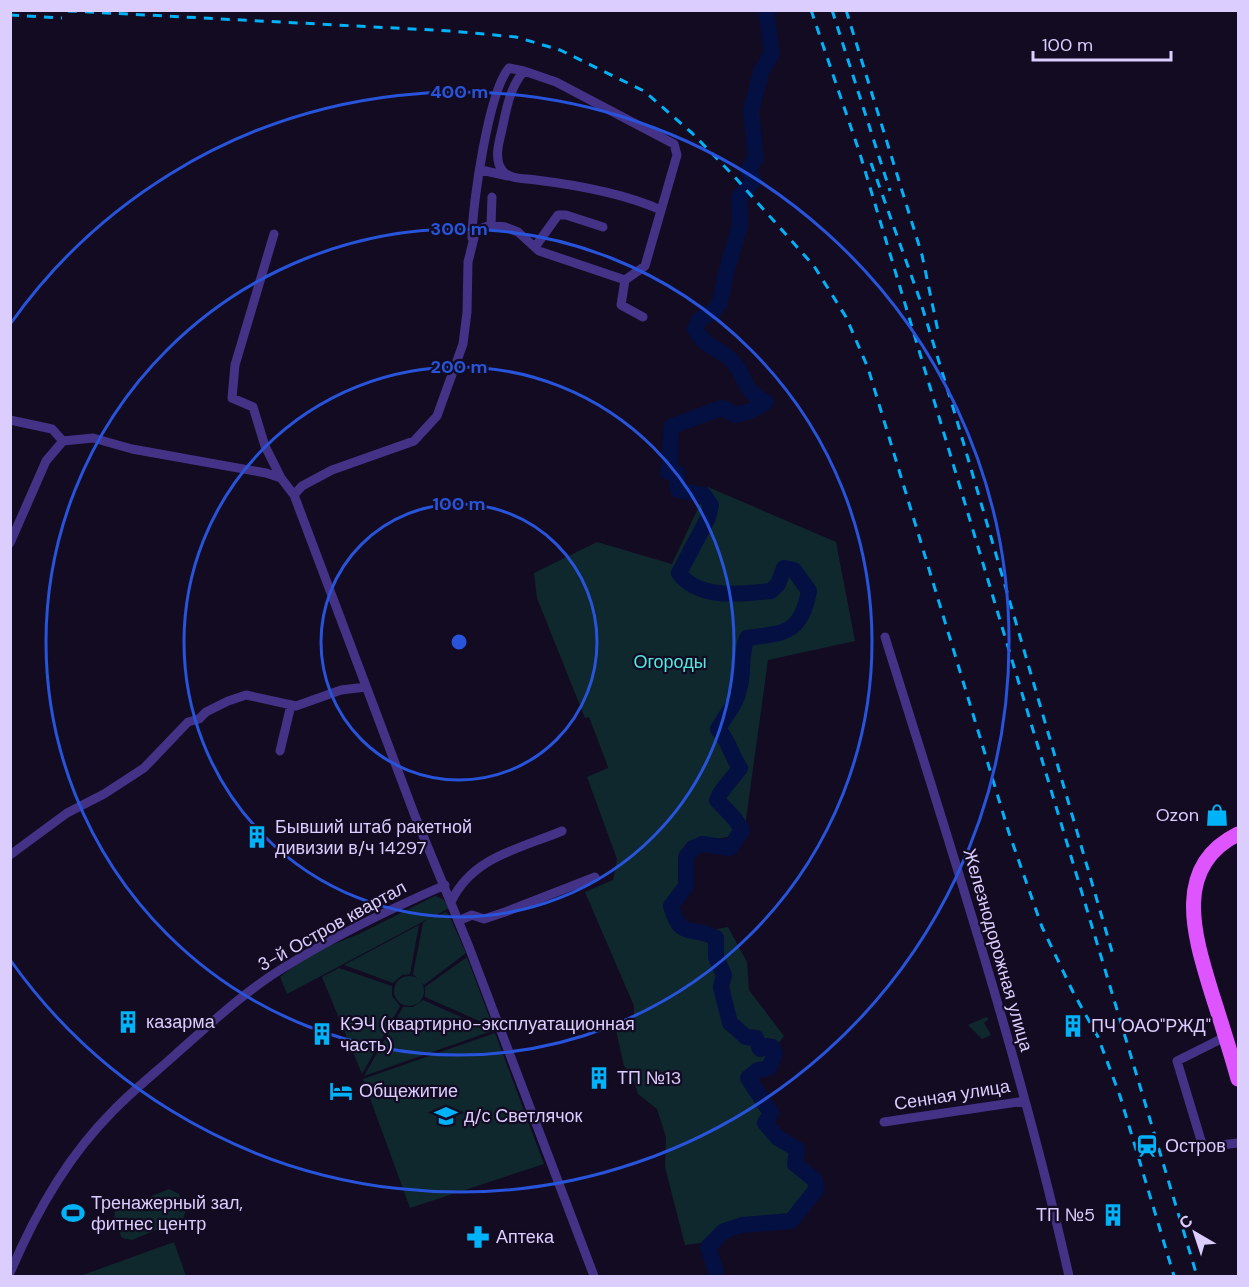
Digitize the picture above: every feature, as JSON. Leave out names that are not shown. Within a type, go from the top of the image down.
[{"type":"main road","points":[[1239,834],[1218,847],[1204,862],[1193,894],[1193,915],[1203,964],[1239,1078]]},
{"type":"street","points":[[294,495],[302,486],[332,470],[414,441],[437,416],[463,344],[471,243],[481,170],[503,74],[509,68],[556,82],[674,144],[677,154],[645,266],[625,280],[621,305],[643,317]]},
{"type":"street","points":[[508,176],[501,169],[497,157],[514,82],[524,71]]},
{"type":"street","points":[[481,170],[641,202],[661,210]]},
{"type":"street","points":[[491,225],[492,197]]},
{"type":"street","points":[[535,247],[558,215],[566,215],[603,227]]},
{"type":"street","points":[[471,243],[476,230],[491,225],[518,232],[539,251],[625,280]]},
{"type":"street","points":[[274,234],[235,365],[232,398],[253,407],[265,446],[281,478],[294,495],[415,816],[445,885],[594,1276]]},
{"type":"street","points":[[10,420],[52,429],[63,441]]},
{"type":"street","points":[[10,543],[46,461],[63,441],[93,438],[281,478]]},
{"type":"street","name":"Железнодорожная улица","points":[[885,637],[960,878],[1043,1160],[1068,1276]]},
{"type":"street","points":[[10,855],[67,813],[104,794],[144,768],[179,730],[188,722],[199,719],[206,712],[246,694],[296,706],[341,690],[366,687]]},
{"type":"street","points":[[280,751],[291,705]]},
{"type":"street","points":[[451,902],[458,887],[485,861],[562,831]]},
{"type":"street","points":[[459,921],[472,915],[484,919],[595,877]]},
{"type":"street","name":"3-й Остров квартал","points":[[10,1273],[34,1225],[73,1158],[111,1112],[144,1082],[232,1004],[282,969],[414,898],[445,885]]},
{"type":"street","points":[[1226,1037],[1177,1061],[1203,1148],[1239,1143]]},
{"type":"street","name":"Сенная улица","points":[[884,1122],[1025,1101]]},
{"type":"green space","name":"Огороды","points":[[708,487],[836,542],[855,641],[768,660],[744,834],[693,843],[682,855],[681,883],[666,909],[674,929],[684,935],[728,927],[747,962],[749,990],[784,1036],[768,1057],[741,1079],[762,1113],[760,1127],[792,1152],[791,1164],[811,1184],[812,1191],[795,1212],[785,1218],[733,1223],[707,1242],[685,1245],[665,1167],[666,1137],[657,1109],[638,1094],[631,1073],[624,1066],[616,1030],[634,1026],[634,1006],[585,892],[613,880],[617,859],[587,777],[608,768],[589,717],[585,718],[537,598],[534,573],[597,542],[672,564]]},
{"type":"green space","points":[[435,896],[443,899],[449,908],[429,919],[446,912],[466,953],[424,985],[413,974],[423,923],[428,919],[287,994],[280,977],[309,954],[359,934]]},
{"type":"green space","points":[[419,925],[410,974],[402,975],[393,983],[344,965]]},
{"type":"green space","points":[[467,957],[493,1027],[425,997],[425,987]]},
{"type":"green space","points":[[339,968],[392,986],[392,996],[400,1006],[362,1074],[322,977]]},
{"type":"green space","points":[[409,976],[419,981],[424,991],[419,1001],[409,1006],[399,1001],[394,991],[399,981]]},
{"type":"green space","points":[[423,1000],[492,1031],[364,1076],[403,1007],[413,1007]]},
{"type":"green space","points":[[986,1017],[989,1019],[984,1023],[991,1035],[982,1039],[968,1025]]},
{"type":"green space","points":[[495,1033],[544,1164],[410,1208],[363,1079]]},
{"type":"green space","points":[[169,1189],[179,1194],[186,1210],[183,1219],[132,1240],[122,1238],[114,1219],[115,1211]]},
{"type":"green space","points":[[174,1242],[186,1276],[80,1276]]},
{"type":"waterway","points":[[715,1276],[716,1271],[708,1247],[724,1231],[742,1225],[791,1221],[816,1190],[815,1180],[795,1164],[797,1149],[778,1138],[765,1123],[771,1113],[748,1078],[758,1070],[769,1068],[775,1053],[772,1047],[766,1046],[760,1049],[756,1038],[746,1037],[730,1023],[721,987],[724,975],[716,957],[716,938],[683,928],[671,906],[686,886],[686,857],[693,848],[702,844],[730,848],[742,830],[717,800],[740,768],[718,729],[739,692],[747,638],[780,633],[795,624],[806,605],[809,591],[794,570],[784,568],[778,584],[771,591],[721,593],[697,588],[687,582],[679,573],[708,518],[711,505],[704,495],[678,490],[677,473],[668,472],[672,426],[722,408],[736,415],[753,410],[766,402],[752,393],[739,369],[729,358],[704,341],[695,329],[699,320],[714,311],[720,302],[740,225],[739,197],[754,180],[748,170],[756,158],[751,111],[761,72],[772,53],[766,10]]},
{"type":"railway","points":[[51,10],[451,31],[516,37],[560,50],[644,91],[692,133],[732,174],[814,266],[846,317],[868,368],[1009,833],[1042,927],[1073,992],[1098,1037],[1120,1096],[1174,1276]]},
{"type":"railway","points":[[811,10],[860,154],[1197,1276]]},
{"type":"railway","points":[[832,10],[890,191]]},
{"type":"railway","points":[[846,10],[922,255],[939,336]]},
{"type":"railway","points":[[10,15],[62,18]]},
{"type":"railway","points":[[871,163],[920,300],[955,414],[1113,955]]},
{"type":"place","name":"Ozon","points":[[1217,815]]},
{"type":"place","name":"Бывший штаб ракетной дивизии в/ч 14297","points":[[257,837]]},
{"type":"place","name":"казарма","points":[[128,1022]]},
{"type":"place","name":"ПЧ ОАО\"РЖД\"","points":[[1073,1026]]},
{"type":"place","name":"КЭЧ (квартирно-эксплуатационная часть)","points":[[322,1034]]},
{"type":"place","name":"ТП №13","points":[[599,1078]]},
{"type":"place","name":"Общежитие","points":[[341,1091]]},
{"type":"place","name":"д/с Светлячок","points":[[446,1116]]},
{"type":"place","name":"Остров","points":[[1147,1146]]},
{"type":"place","name":"Тренажерный зал, фитнес центр","points":[[73,1213]]},
{"type":"place","name":"ТП №5","points":[[1113,1215]]},
{"type":"place","name":"Аптека","points":[[478,1237]]}]
